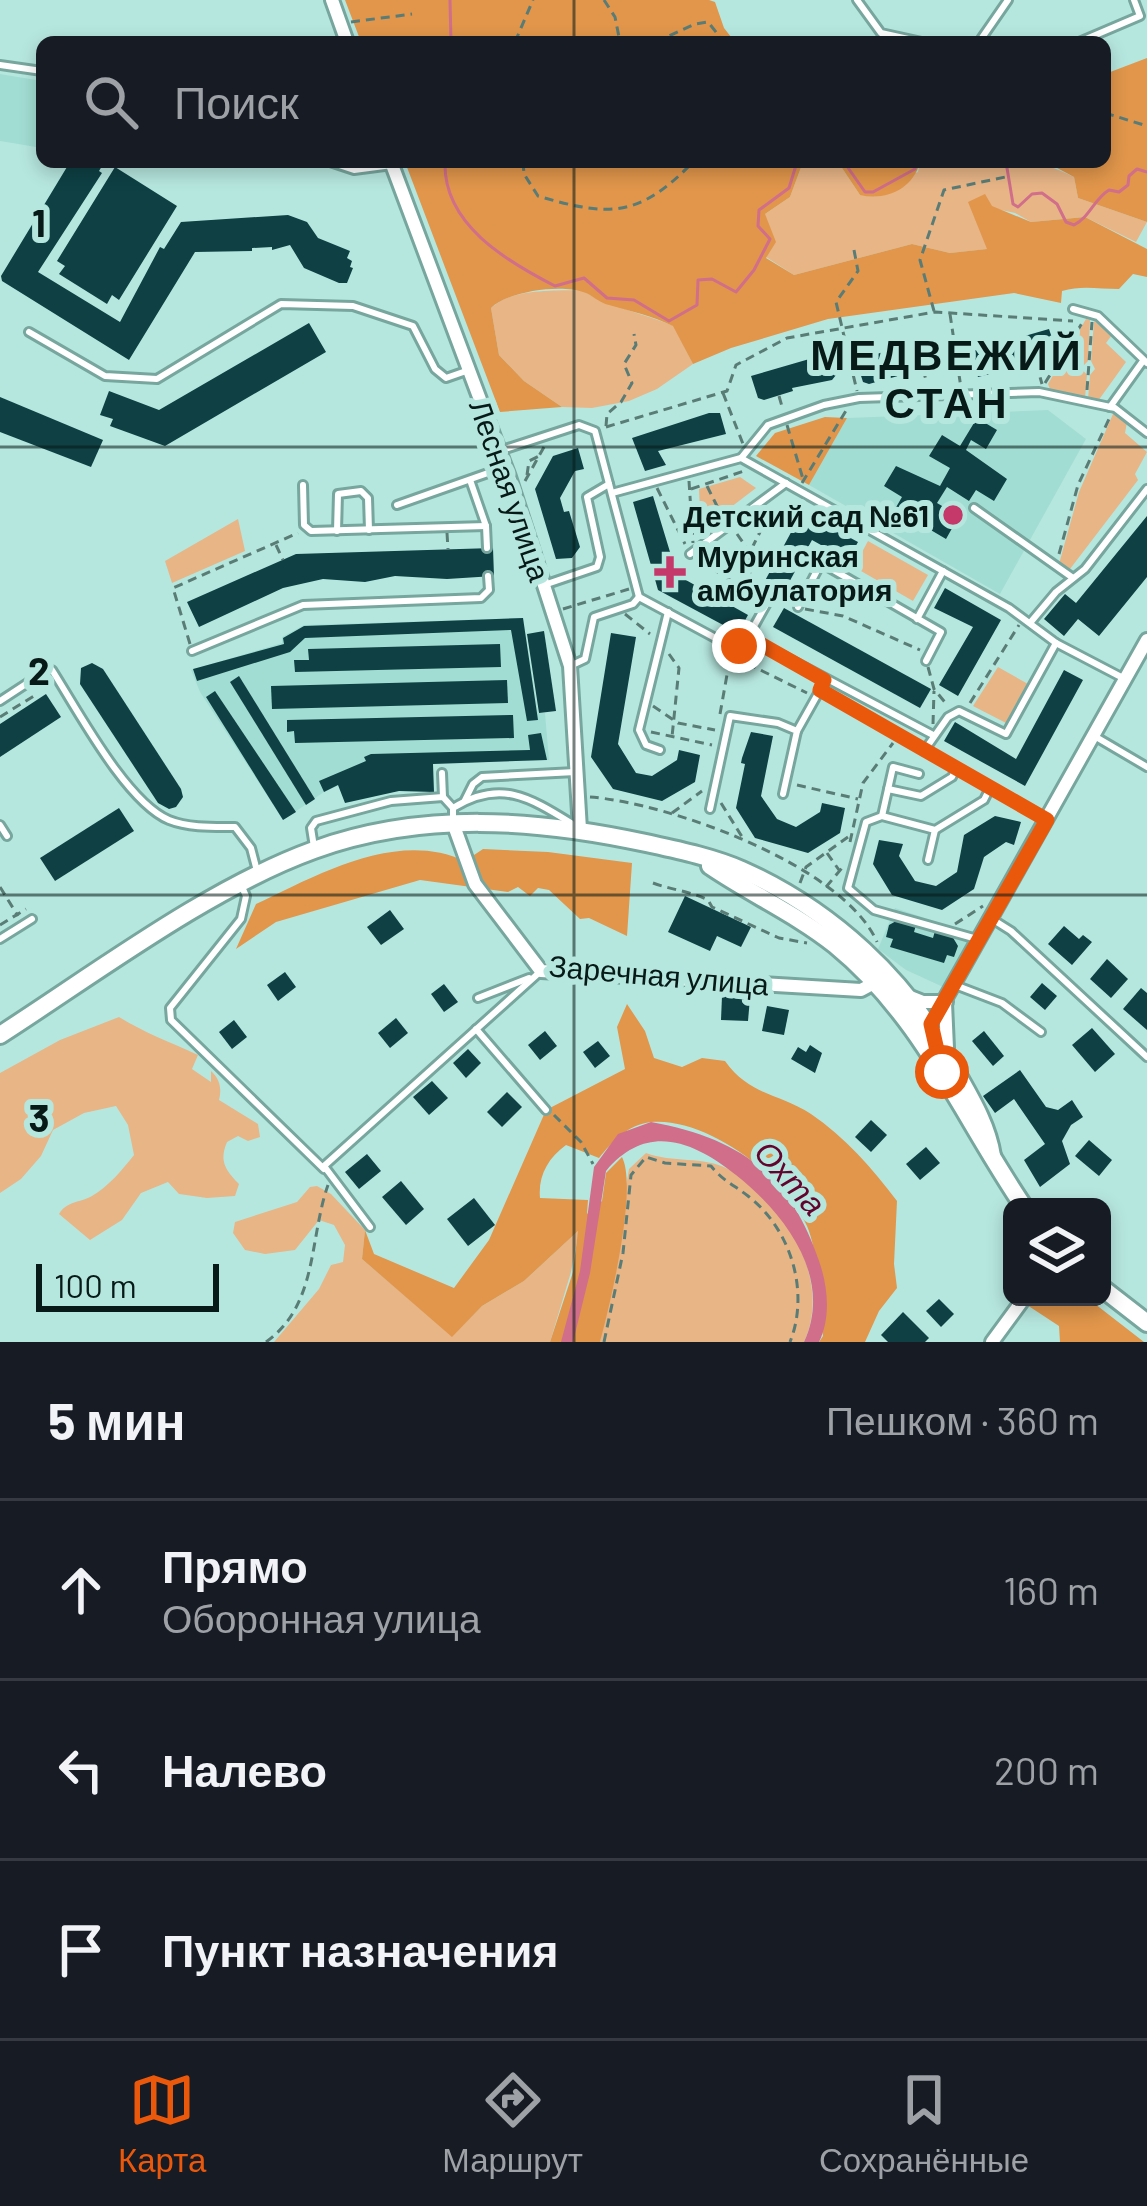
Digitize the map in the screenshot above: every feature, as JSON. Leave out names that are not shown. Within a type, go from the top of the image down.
[{"type":"main road","points":[[0,1035],[240,884],[314,850],[453,815],[580,829],[747,872],[808,907],[864,951],[946,1066],[1018,1198]]},
{"type":"main road","points":[[693,855],[800,919],[874,983],[931,1024],[946,1066]]},
{"type":"main road","points":[[1111,1296],[1147,1323]]},
{"type":"street","points":[[332,0],[345,36]]},
{"type":"street","name":"Лесная улица","points":[[393,168],[500,451],[570,666],[580,829]]},
{"type":"street","points":[[931,1024],[1147,640]]},
{"type":"street","name":"Заречная улица","points":[[453,815],[476,884],[536,974],[861,990],[874,983]]},
{"type":"street","points":[[905,1004],[946,1002]]},
{"type":"street","points":[[946,1002],[946,1066]]},
{"type":"street","points":[[992,1342],[1018,1306]]},
{"type":"lane","points":[[857,0],[881,32],[897,36]]},
{"type":"lane","points":[[983,36],[1008,0]]},
{"type":"lane","points":[[1092,36],[1140,16],[1134,0]]},
{"type":"lane","points":[[0,65],[36,70]]},
{"type":"lane","points":[[29,332],[105,376],[157,379],[281,304],[353,306],[413,326],[435,369],[446,378],[469,370]]},
{"type":"lane","points":[[1073,308],[1088,313],[1145,362],[1113,408]]},
{"type":"lane","points":[[745,460],[767,425],[856,398],[1041,389],[1113,408],[1147,433]]},
{"type":"lane","points":[[500,451],[579,425],[596,431],[639,597],[731,651],[745,643],[767,603]]},
{"type":"lane","points":[[544,585],[597,567],[601,557],[586,497],[745,460],[1123,678]]},
{"type":"lane","points":[[397,505],[505,467]]},
{"type":"lane","points":[[470,480],[486,526],[487,548]]},
{"type":"lane","points":[[692,552],[786,483]]},
{"type":"lane","points":[[303,485],[307,530],[486,526]]},
{"type":"lane","points":[[1027,621],[1084,569],[1147,489]]},
{"type":"lane","points":[[337,531],[336,498],[342,492],[366,493],[369,530]]},
{"type":"lane","points":[[974,508],[1073,578]]},
{"type":"lane","points":[[798,608],[821,563],[941,632],[928,658]]},
{"type":"lane","points":[[917,619],[943,571]]},
{"type":"lane","points":[[192,651],[303,605],[481,598],[489,590],[488,576]]},
{"type":"lane","points":[[570,666],[585,659],[594,617],[633,604],[639,597]]},
{"type":"lane","points":[[660,750],[646,745],[639,730],[668,613]]},
{"type":"lane","points":[[748,637],[933,735]]},
{"type":"lane","points":[[924,751],[953,712],[964,712],[1006,734],[1056,643]]},
{"type":"lane","points":[[52,670],[113,767],[143,799],[166,819],[235,827],[251,848],[258,875]]},
{"type":"lane","points":[[782,794],[797,731],[824,680]]},
{"type":"lane","points":[[0,701],[29,682]]},
{"type":"lane","points":[[818,694],[1047,820]]},
{"type":"lane","points":[[710,809],[730,716],[778,723],[797,731]]},
{"type":"lane","points":[[1093,735],[1147,766]]},
{"type":"lane","points":[[882,816],[893,767],[919,774]]},
{"type":"lane","points":[[888,789],[921,796],[952,777],[956,769]]},
{"type":"lane","points":[[442,773],[442,796],[453,815],[482,777],[574,772]]},
{"type":"lane","points":[[928,860],[935,830],[984,800],[990,788]]},
{"type":"lane","points":[[465,801],[519,794],[580,829]]},
{"type":"lane","points":[[314,850],[311,828],[316,821],[392,801],[442,796]]},
{"type":"lane","points":[[935,830],[882,816],[866,822],[848,888],[874,910],[980,941]]},
{"type":"lane","points":[[0,825],[7,836]]},
{"type":"lane","points":[[240,884],[246,896],[241,919],[170,1008],[171,1020],[324,1169],[370,1227]]},
{"type":"lane","points":[[0,939],[32,919]]},
{"type":"lane","points":[[992,919],[1011,931],[1147,1057]]},
{"type":"lane","points":[[478,998],[536,974]]},
{"type":"lane","points":[[324,1169],[536,974]]},
{"type":"lane","points":[[955,985],[1002,1003],[1041,1033]]},
{"type":"lane","points":[[476,1029],[546,1110]]},
{"type":"path","points":[[518,36],[533,0]]},
{"type":"path","points":[[604,0],[615,16],[619,36]]},
{"type":"path","points":[[349,23],[412,14]]},
{"type":"path","points":[[669,36],[708,22],[719,36]]},
{"type":"path","points":[[1111,115],[1147,126]]},
{"type":"path","points":[[524,168],[538,196],[582,209],[633,208],[685,168]]},
{"type":"path","points":[[935,313],[920,260],[944,190],[1006,177]]},
{"type":"path","points":[[798,490],[856,398],[836,302],[858,271],[854,250]]},
{"type":"path","points":[[596,431],[727,391],[736,365],[788,338],[935,313],[1071,322],[1088,313]]},
{"type":"path","points":[[1041,389],[1088,313]]},
{"type":"path","points":[[1086,402],[1088,313]]},
{"type":"path","points":[[950,314],[962,396]]},
{"type":"path","points":[[606,428],[607,414],[621,402],[632,382],[624,364],[636,345],[634,334]]},
{"type":"path","points":[[1036,363],[1041,389]]},
{"type":"path","points":[[922,369],[931,397]]},
{"type":"path","points":[[722,392],[741,443],[748,449]]},
{"type":"path","points":[[778,396],[804,481]]},
{"type":"path","points":[[1057,567],[1078,485],[1113,408]]},
{"type":"path","points":[[522,488],[551,434]]},
{"type":"path","points":[[689,490],[743,472],[745,460]]},
{"type":"path","points":[[688,472],[692,552]]},
{"type":"path","points":[[654,482],[692,552],[767,603]]},
{"type":"path","points":[[706,484],[750,552]]},
{"type":"path","points":[[751,595],[750,552],[776,492]]},
{"type":"path","points":[[691,514],[720,511]]},
{"type":"path","points":[[447,527],[448,549]]},
{"type":"path","points":[[192,651],[173,588],[307,530]]},
{"type":"path","points":[[275,543],[283,560]]},
{"type":"path","points":[[712,568],[722,559],[750,552]]},
{"type":"path","points":[[562,609],[636,587]]},
{"type":"path","points":[[798,608],[843,616],[928,658],[934,689],[933,735]]},
{"type":"path","points":[[964,712],[1027,621]]},
{"type":"path","points":[[639,730],[714,746],[731,651],[818,694]]},
{"type":"path","points":[[934,689],[953,712]]},
{"type":"path","points":[[0,717],[37,694]]},
{"type":"path","points":[[644,704],[661,708],[678,723],[717,730]]},
{"type":"path","points":[[692,741],[695,726]]},
{"type":"path","points":[[848,850],[863,783],[894,742]]},
{"type":"path","points":[[785,783],[860,800]]},
{"type":"path","points":[[671,814],[674,808],[711,790],[746,842]]},
{"type":"path","points":[[577,796],[700,821],[779,857],[805,871],[868,921],[884,958]]},
{"type":"path","points":[[799,884],[805,871],[852,835]]},
{"type":"path","points":[[826,887],[842,869],[827,852]]},
{"type":"path","points":[[777,872],[779,857]]},
{"type":"path","points":[[653,883],[674,891],[690,890],[709,900],[712,907],[764,933],[808,943]]},
{"type":"path","points":[[0,887],[23,924]]},
{"type":"path","points":[[946,930],[989,902]]},
{"type":"path","points":[[0,925],[26,909]]},
{"type":"path","points":[[546,1110],[581,1142],[593,1164]]},
{"type":"path","points":[[604,1342],[623,1252],[632,1175],[646,1157],[711,1166],[728,1186],[745,1193],[769,1216],[791,1253],[800,1301],[790,1342]]},
{"type":"path","points":[[266,1342],[294,1317],[331,1178]]},
{"type":"shaded area","points":[[345,0],[709,0],[715,2],[730,36],[359,36]]},
{"type":"shaded area","points":[[1147,58],[1147,222],[1078,198],[1074,177],[1057,168],[1111,168],[1111,72]]},
{"type":"shaded area","points":[[0,74],[36,80],[36,147],[0,141]]},
{"type":"shaded area","points":[[407,168],[801,168],[790,197],[765,214],[776,242],[766,258],[794,275],[912,244],[950,253],[987,249],[968,202],[985,194],[992,206],[1031,222],[1085,217],[1147,249],[1147,277],[1133,274],[1119,289],[1062,291],[1061,303],[1014,293],[828,319],[693,364],[673,326],[665,322],[573,290],[522,293],[491,308],[499,355],[524,381],[562,407],[500,412]]},
{"type":"shaded area","points":[[801,168],[842,168],[860,195],[919,168],[1054,168],[1074,177],[1078,198],[1147,222],[1136,242],[1085,217],[1031,222],[1015,213],[969,203],[988,249],[950,253],[912,244],[794,275],[766,257],[765,214],[790,197]]},
{"type":"shaded area","points":[[842,168],[917,168],[905,186],[889,194],[860,195]]},
{"type":"shaded area","points":[[581,290],[674,326],[693,364],[657,389],[629,401],[592,408],[562,407],[524,381],[499,355],[491,308],[521,294]]},
{"type":"shaded area","points":[[1086,319],[1090,320],[1088,361],[1081,368],[1087,375],[1085,398],[1050,389],[1048,384]]},
{"type":"shaded area","points":[[1094,321],[1112,335],[1106,343],[1126,362],[1098,401],[1088,399],[1095,369],[1091,361]]},
{"type":"shaded area","name":"Детский сад №61","points":[[1048,410],[1086,439],[1000,594],[809,485],[847,418]]},
{"type":"shaded area","points":[[1113,414],[1127,422],[1125,433],[1147,452],[1135,474],[1138,480],[1070,569],[1059,564],[1079,492]]},
{"type":"shaded area","points":[[825,417],[847,418],[809,485],[756,456],[775,433]]},
{"type":"shaded area","points":[[740,477],[756,488],[701,530],[699,489]]},
{"type":"shaded area","points":[[238,519],[245,551],[172,583],[165,561]]},
{"type":"shaded area","points":[[868,541],[928,575],[913,601],[854,567]]},
{"type":"shaded area","points":[[523,618],[538,713],[545,713],[549,760],[383,765],[324,792],[283,820],[200,692],[191,670],[282,643],[282,637],[304,625]]},
{"type":"shaded area","points":[[998,667],[1028,684],[1006,723],[973,706]]},
{"type":"shaded area","points":[[483,849],[632,863],[627,936],[589,918],[580,919],[549,890],[538,888],[530,896],[518,887],[508,892],[420,880],[276,922],[236,949],[256,904],[331,869],[412,850],[465,861]]},
{"type":"shaded area","points":[[895,908],[973,934],[943,987],[906,970],[878,949]]},
{"type":"shaded area","points":[[627,1004],[645,1031],[654,1058],[682,1067],[702,1058],[725,1061],[755,1088],[823,1123],[897,1201],[897,1288],[879,1311],[865,1342],[819,1342],[823,1336],[811,1237],[781,1188],[742,1153],[696,1129],[673,1123],[635,1126],[599,1158],[566,1145],[543,1175],[540,1198],[588,1200],[587,1214],[602,1201],[606,1173],[622,1157],[625,1219],[600,1342],[550,1342],[573,1272],[578,1231],[524,1281],[482,1306],[452,1337],[362,1259],[365,1230],[374,1254],[454,1288],[489,1240],[546,1110],[625,1069],[617,1027]]},
{"type":"shaded area","points":[[119,1017],[198,1055],[192,1069],[211,1082],[211,1071],[219,1084],[219,1100],[258,1124],[260,1137],[248,1141],[238,1136],[227,1142],[224,1160],[239,1184],[235,1196],[179,1194],[168,1182],[141,1193],[122,1220],[90,1240],[59,1214],[104,1187],[134,1155],[128,1125],[116,1106],[84,1113],[53,1130],[41,1156],[21,1179],[0,1193],[0,1073],[60,1040]]},
{"type":"shaded area","points":[[651,1122],[735,1150],[776,1183],[793,1205],[807,1231],[826,1291],[827,1312],[819,1342],[804,1342],[813,1294],[808,1271],[787,1227],[754,1190],[703,1153],[654,1142],[638,1146],[606,1171],[590,1273],[573,1342],[561,1342],[580,1271],[594,1167],[618,1134]]},
{"type":"shaded area","points":[[646,1153],[719,1165],[768,1200],[798,1244],[807,1268],[811,1318],[804,1342],[600,1342],[629,1169]]},
{"type":"shaded area","points":[[317,1186],[365,1230],[362,1259],[452,1336],[482,1306],[524,1281],[579,1230],[550,1342],[274,1342],[319,1289],[331,1265],[343,1262],[345,1245],[334,1225],[319,1220],[295,1250],[265,1254],[245,1250],[233,1233],[235,1222],[297,1202]]},
{"type":"shaded area","points":[[1029,1306],[1098,1306],[1144,1342],[1060,1342],[1059,1326]]},
{"type":"building","points":[[66,168],[101,168],[102,173],[38,272],[120,322],[160,247],[164,249],[181,222],[288,215],[307,222],[318,238],[350,251],[347,258],[353,268],[347,283],[339,283],[304,268],[290,245],[272,250],[195,252],[129,360],[2,281]]},
{"type":"building","points":[[114,168],[177,206],[119,300],[112,295],[107,304],[59,274],[65,266],[57,261]]},
{"type":"building","points":[[309,323],[326,352],[165,446],[110,426],[113,419],[100,415],[109,391],[159,410]]},
{"type":"building","points":[[1049,329],[1057,353],[1053,358],[978,377],[970,352]]},
{"type":"building","points":[[935,337],[941,360],[937,365],[863,382],[856,360]]},
{"type":"building","points":[[830,353],[836,375],[832,380],[758,398],[751,376]]},
{"type":"building","points":[[0,397],[103,440],[91,467],[0,432]]},
{"type":"building","points":[[720,413],[726,434],[658,451],[666,465],[645,471],[632,438]]},
{"type":"building","points":[[977,418],[997,430],[986,449],[971,440],[966,450],[1007,479],[994,501],[976,490],[969,501],[947,487],[937,503],[959,516],[946,539],[895,509],[902,497],[884,486],[896,466],[940,486],[950,468],[929,456],[942,435],[960,446]]},
{"type":"building","points":[[578,448],[584,469],[575,471],[560,498],[580,547],[572,558],[556,559],[535,489],[553,456]]},
{"type":"building","points":[[653,496],[677,575],[748,615],[738,633],[658,590],[633,502]]},
{"type":"building","points":[[802,512],[858,542],[848,560],[812,540],[780,599],[761,588]]},
{"type":"building","points":[[1147,516],[1147,577],[1099,636],[1078,619],[1064,636],[1044,619],[1065,594],[1076,603]]},
{"type":"building","points":[[493,548],[494,576],[395,576],[365,582],[323,579],[283,588],[199,627],[187,602],[296,554]]},
{"type":"building","points":[[945,588],[1001,620],[958,696],[939,685],[973,627],[934,608]]},
{"type":"building","points":[[784,608],[931,689],[920,708],[773,627]]},
{"type":"building","points":[[523,618],[538,720],[527,721],[511,630],[305,638],[290,652],[197,681],[193,669],[284,644],[283,638],[304,626]]},
{"type":"building","points":[[544,631],[556,711],[539,713],[527,634]]},
{"type":"building","points":[[611,633],[636,637],[618,744],[636,773],[652,776],[677,760],[679,750],[700,755],[695,782],[662,801],[613,789],[591,757]]},
{"type":"building","points":[[500,644],[501,667],[295,672],[294,660],[309,660],[308,649]]},
{"type":"building","points":[[92,663],[103,669],[181,789],[183,797],[176,807],[158,803],[80,684],[81,668]]},
{"type":"building","points":[[1064,670],[1083,680],[1025,786],[944,741],[955,722],[1016,759]]},
{"type":"building","points":[[239,676],[315,799],[306,805],[230,682]]},
{"type":"building","points":[[507,680],[508,703],[272,709],[271,686]]},
{"type":"building","points":[[215,691],[296,812],[283,820],[206,697]]},
{"type":"building","points":[[46,694],[61,717],[0,757],[0,724]]},
{"type":"building","points":[[513,715],[514,738],[295,743],[294,731],[287,732],[287,720]]},
{"type":"building","points":[[751,732],[773,736],[761,796],[777,819],[796,827],[820,812],[822,803],[845,808],[840,833],[808,853],[755,838],[736,808],[745,764],[741,763]]},
{"type":"building","points":[[541,733],[547,760],[433,764],[434,792],[399,791],[345,803],[338,785],[324,792],[319,781],[366,761],[364,757],[371,754],[530,750],[528,735]]},
{"type":"building","points":[[119,808],[134,831],[55,881],[40,858]]},
{"type":"building","points":[[995,816],[1021,822],[1014,845],[1006,842],[984,857],[974,889],[942,910],[892,895],[873,864],[879,840],[903,844],[899,856],[915,881],[936,886],[957,872],[964,835]]},
{"type":"building","points":[[685,896],[751,927],[741,947],[717,936],[710,951],[668,932]]},
{"type":"building","points":[[390,910],[404,929],[381,945],[367,927]]},
{"type":"building","points":[[898,920],[916,925],[914,932],[933,938],[935,931],[952,936],[958,946],[954,957],[947,955],[944,963],[890,947],[889,925]]},
{"type":"building","points":[[1064,926],[1079,939],[1083,935],[1092,942],[1072,965],[1048,944]]},
{"type":"building","points":[[1107,959],[1128,979],[1111,998],[1090,979]]},
{"type":"building","points":[[285,972],[296,987],[278,1001],[267,985]]},
{"type":"building","points":[[1042,983],[1057,996],[1045,1010],[1030,997]]},
{"type":"building","points":[[444,984],[458,1002],[444,1012],[431,994]]},
{"type":"building","points":[[1141,988],[1147,993],[1147,1030],[1123,1009]]},
{"type":"building","points":[[722,996],[750,998],[748,1021],[721,1020]]},
{"type":"building","points":[[767,1006],[789,1010],[784,1035],[762,1031]]},
{"type":"building","points":[[396,1018],[408,1033],[390,1048],[378,1033]]},
{"type":"building","points":[[234,1020],[247,1037],[232,1049],[219,1032]]},
{"type":"building","points":[[1092,1028],[1115,1054],[1095,1072],[1072,1045]]},
{"type":"building","points":[[545,1031],[557,1046],[540,1060],[528,1045]]},
{"type":"building","points":[[984,1031],[1004,1056],[993,1066],[972,1041]]},
{"type":"building","points":[[598,1041],[610,1056],[595,1068],[583,1052]]},
{"type":"building","points":[[810,1045],[822,1053],[815,1073],[791,1059],[798,1047],[806,1052]]},
{"type":"building","points":[[468,1049],[481,1063],[466,1078],[453,1063]]},
{"type":"building","points":[[1020,1070],[1046,1107],[1058,1110],[1072,1100],[1083,1117],[1071,1125],[1062,1141],[1070,1164],[1040,1187],[1024,1160],[1045,1144],[1014,1099],[995,1113],[983,1096]]},
{"type":"building","points":[[432,1081],[448,1098],[429,1115],[413,1097]]},
{"type":"building","points":[[507,1092],[522,1107],[502,1127],[487,1112]]},
{"type":"building","points":[[871,1120],[887,1135],[871,1152],[855,1137]]},
{"type":"building","points":[[1089,1140],[1112,1160],[1099,1176],[1075,1156]]},
{"type":"building","points":[[926,1147],[940,1163],[920,1180],[906,1164]]},
{"type":"building","points":[[367,1154],[381,1171],[359,1189],[345,1172]]},
{"type":"building","points":[[401,1181],[424,1209],[406,1225],[382,1197]]},
{"type":"building","points":[[474,1198],[495,1225],[468,1246],[447,1219]]},
{"type":"building","points":[[939,1299],[954,1314],[941,1327],[926,1311]]},
{"type":"building","points":[[903,1312],[929,1338],[925,1342],[888,1342],[881,1335]]},
{"type":"waterway","points":[[450,0],[451,36]]},
{"type":"waterway","points":[[446,168],[454,204],[498,252],[555,286],[584,278],[607,298],[634,300],[669,321],[697,305],[698,280],[712,279],[736,292],[770,239],[758,226],[759,210],[789,188],[795,168]]},
{"type":"waterway","points":[[848,168],[865,192],[915,168]]},
{"type":"waterway","points":[[1007,168],[1013,204],[1018,207],[1032,194],[1042,193],[1074,225],[1109,190],[1119,192],[1128,185],[1137,169],[1147,172]]},
{"type":"place","name":"Детский сад №61","points":[[953,515]]},
{"type":"place","name":"Муринская амбулатория","points":[[670,572]]},
{"type":"district","name":"МЕДВЕЖИЙ СТАН","points":[[947,378]]},
{"type":"route","points":[[739,646],[748,637],[824,680],[820,690],[1047,820],[931,1024],[942,1072]]},
{"type":"water label","name":"Охта","points":[[791,1177]]}]
